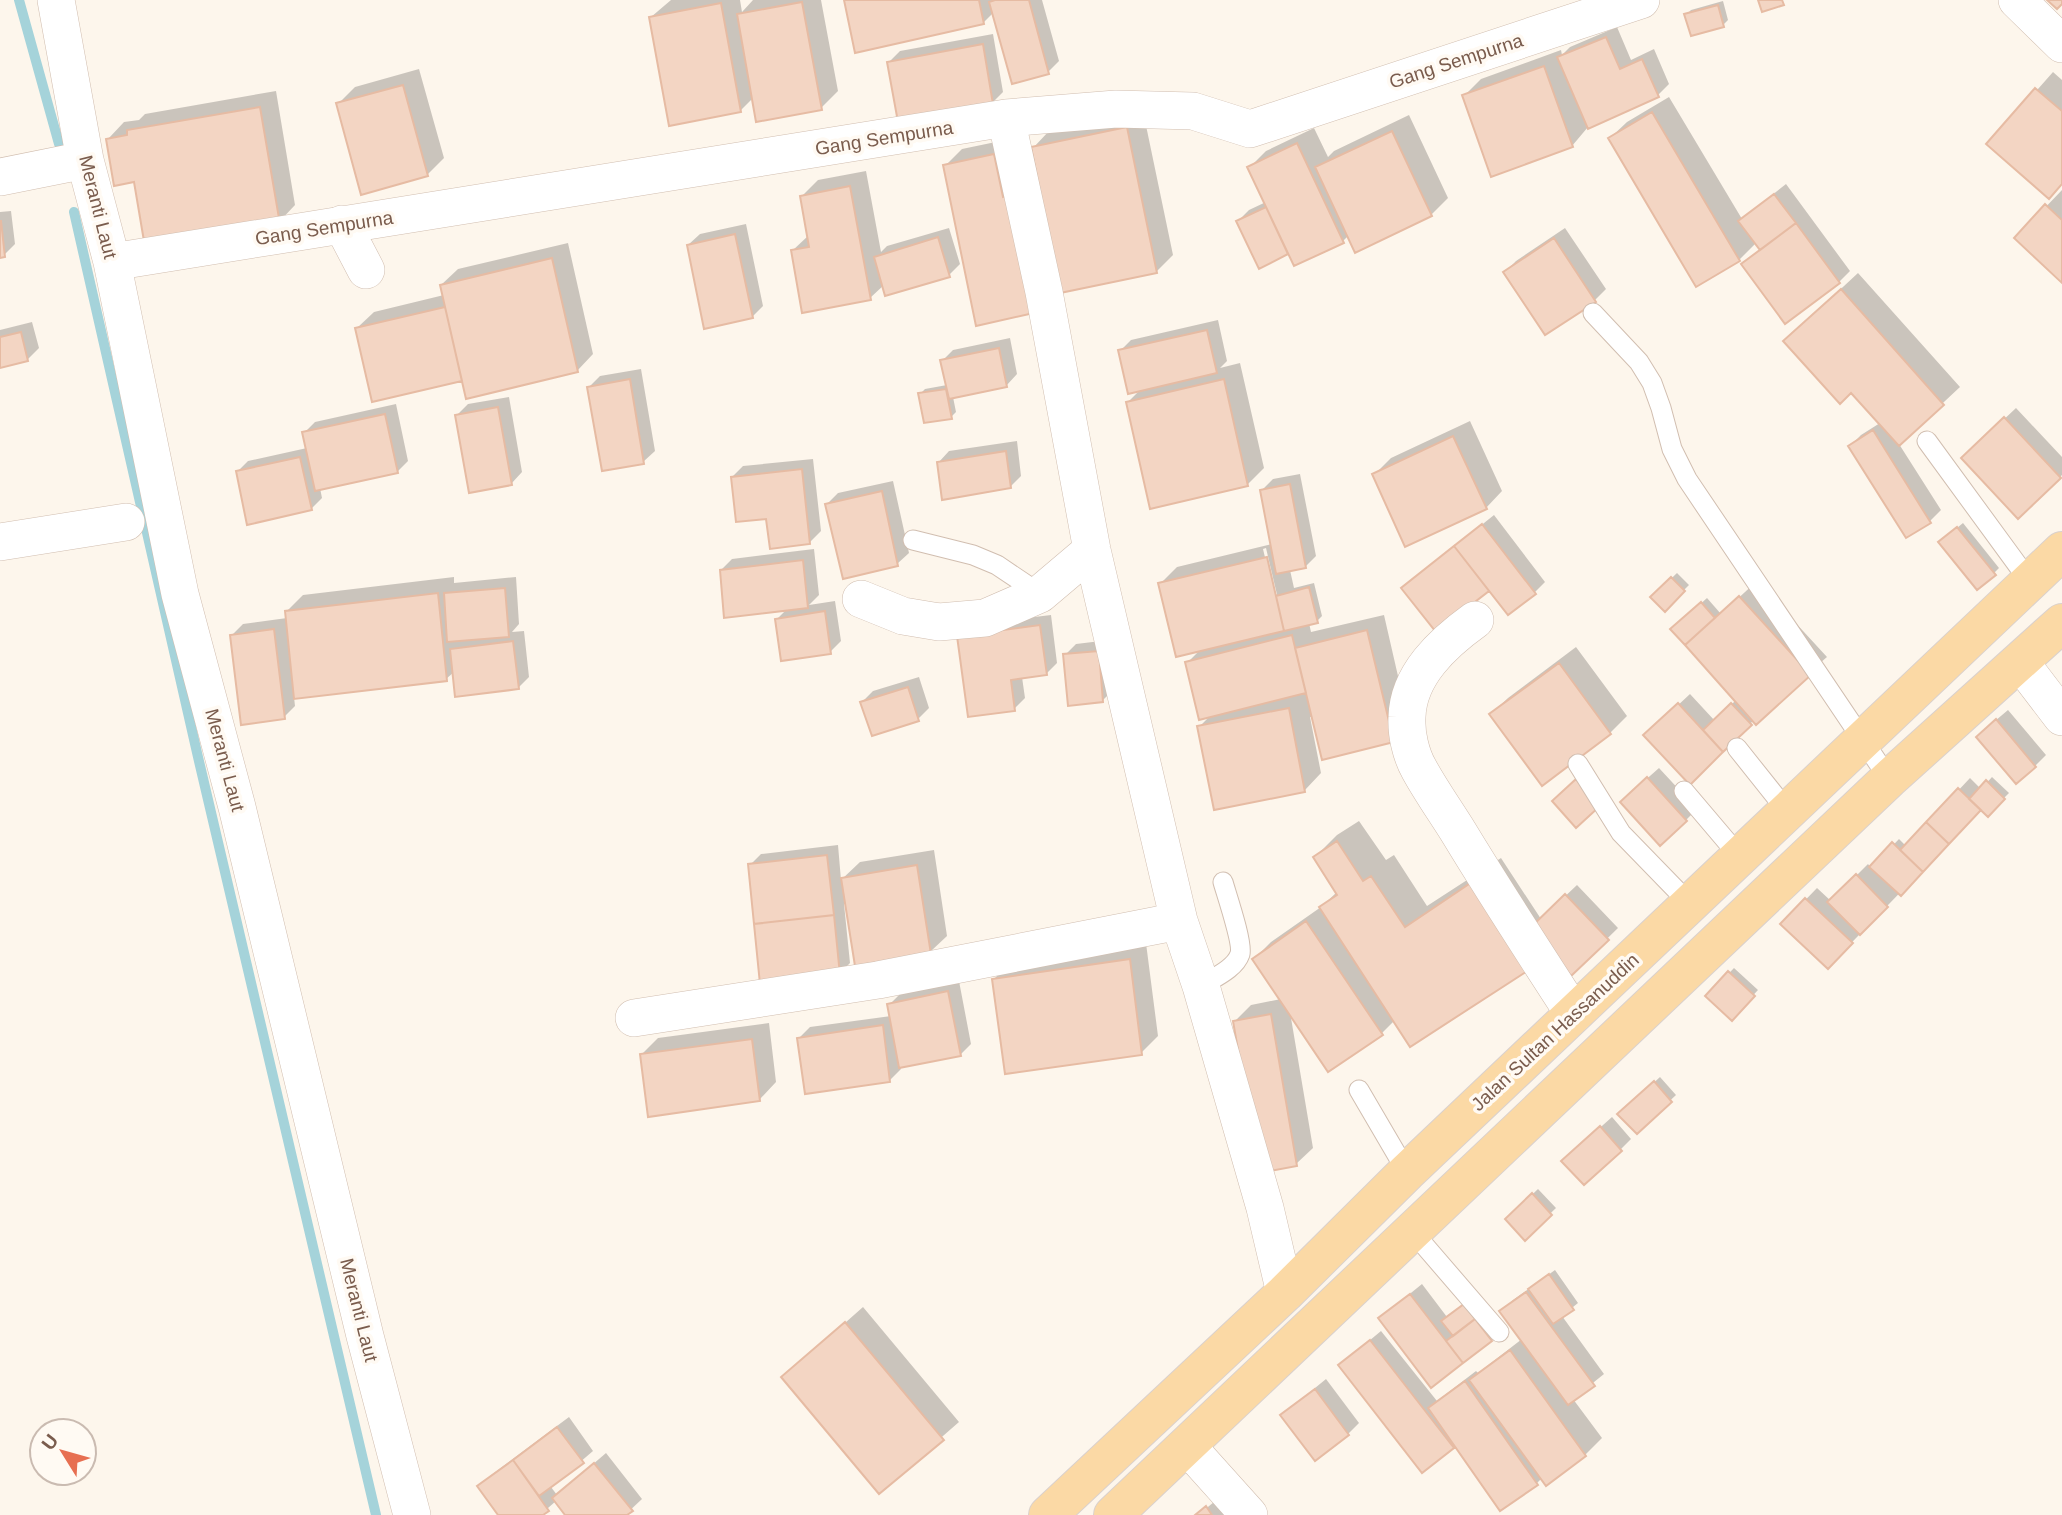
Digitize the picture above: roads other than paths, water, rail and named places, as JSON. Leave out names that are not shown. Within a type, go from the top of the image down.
[{"type":"main road","name":"Jalan Sultan Hassanuddin","points":[[1048,1515],[1285,1293],[1407,1172],[2062,551]]},
{"type":"main road","points":[[1113,1515],[1889,779],[2062,623]]},
{"type":"street","name":"Meranti Laut","points":[[57,0],[85,160],[112,262],[180,594],[237,807],[365,1336],[412,1515]]},
{"type":"street","name":"Gang Sempurna","points":[[112,262],[1006,118],[1116,109],[1193,111],[1250,129],[1641,0]]},
{"type":"street","points":[[2017,0],[2062,44]]},
{"type":"street","points":[[1006,118],[1044,292],[1091,550],[1179,921],[1201,986],[1265,1208],[1285,1293]]},
{"type":"street","points":[[0,177],[85,160]]},
{"type":"street","points":[[342,224],[366,270]]},
{"type":"street","points":[[0,542],[126,522]]},
{"type":"street","points":[[861,599],[903,616],[939,622],[985,618],[1040,594],[1091,550]]},
{"type":"street","points":[[1475,620],[1449,639],[1430,659],[1415,684],[1406,716],[1409,740],[1418,767],[1574,1014]]},
{"type":"street","points":[[2020,662],[2062,718]]},
{"type":"street","points":[[634,1017],[878,980],[1179,921]]},
{"type":"street","points":[[1187,1446],[1249,1515]]},
{"type":"lane","points":[[1593,313],[1639,362],[1652,383],[1672,449],[1687,479],[1889,779]]},
{"type":"lane","points":[[1927,440],[2030,582]]},
{"type":"lane","points":[[913,540],[973,555],[998,565],[1040,594]]},
{"type":"lane","points":[[1737,748],[1788,812]]},
{"type":"lane","points":[[1578,764],[1621,833],[1690,904]]},
{"type":"lane","points":[[1684,791],[1740,857]]},
{"type":"lane","points":[[1201,986],[1230,967],[1240,954],[1223,883]]},
{"type":"lane","points":[[1359,1090],[1407,1172]]},
{"type":"lane","points":[[1412,1231],[1499,1332]]},
{"type":"waterway","points":[[19,0],[59,144]]},
{"type":"waterway","points":[[74,212],[198,757],[376,1515]]}]
